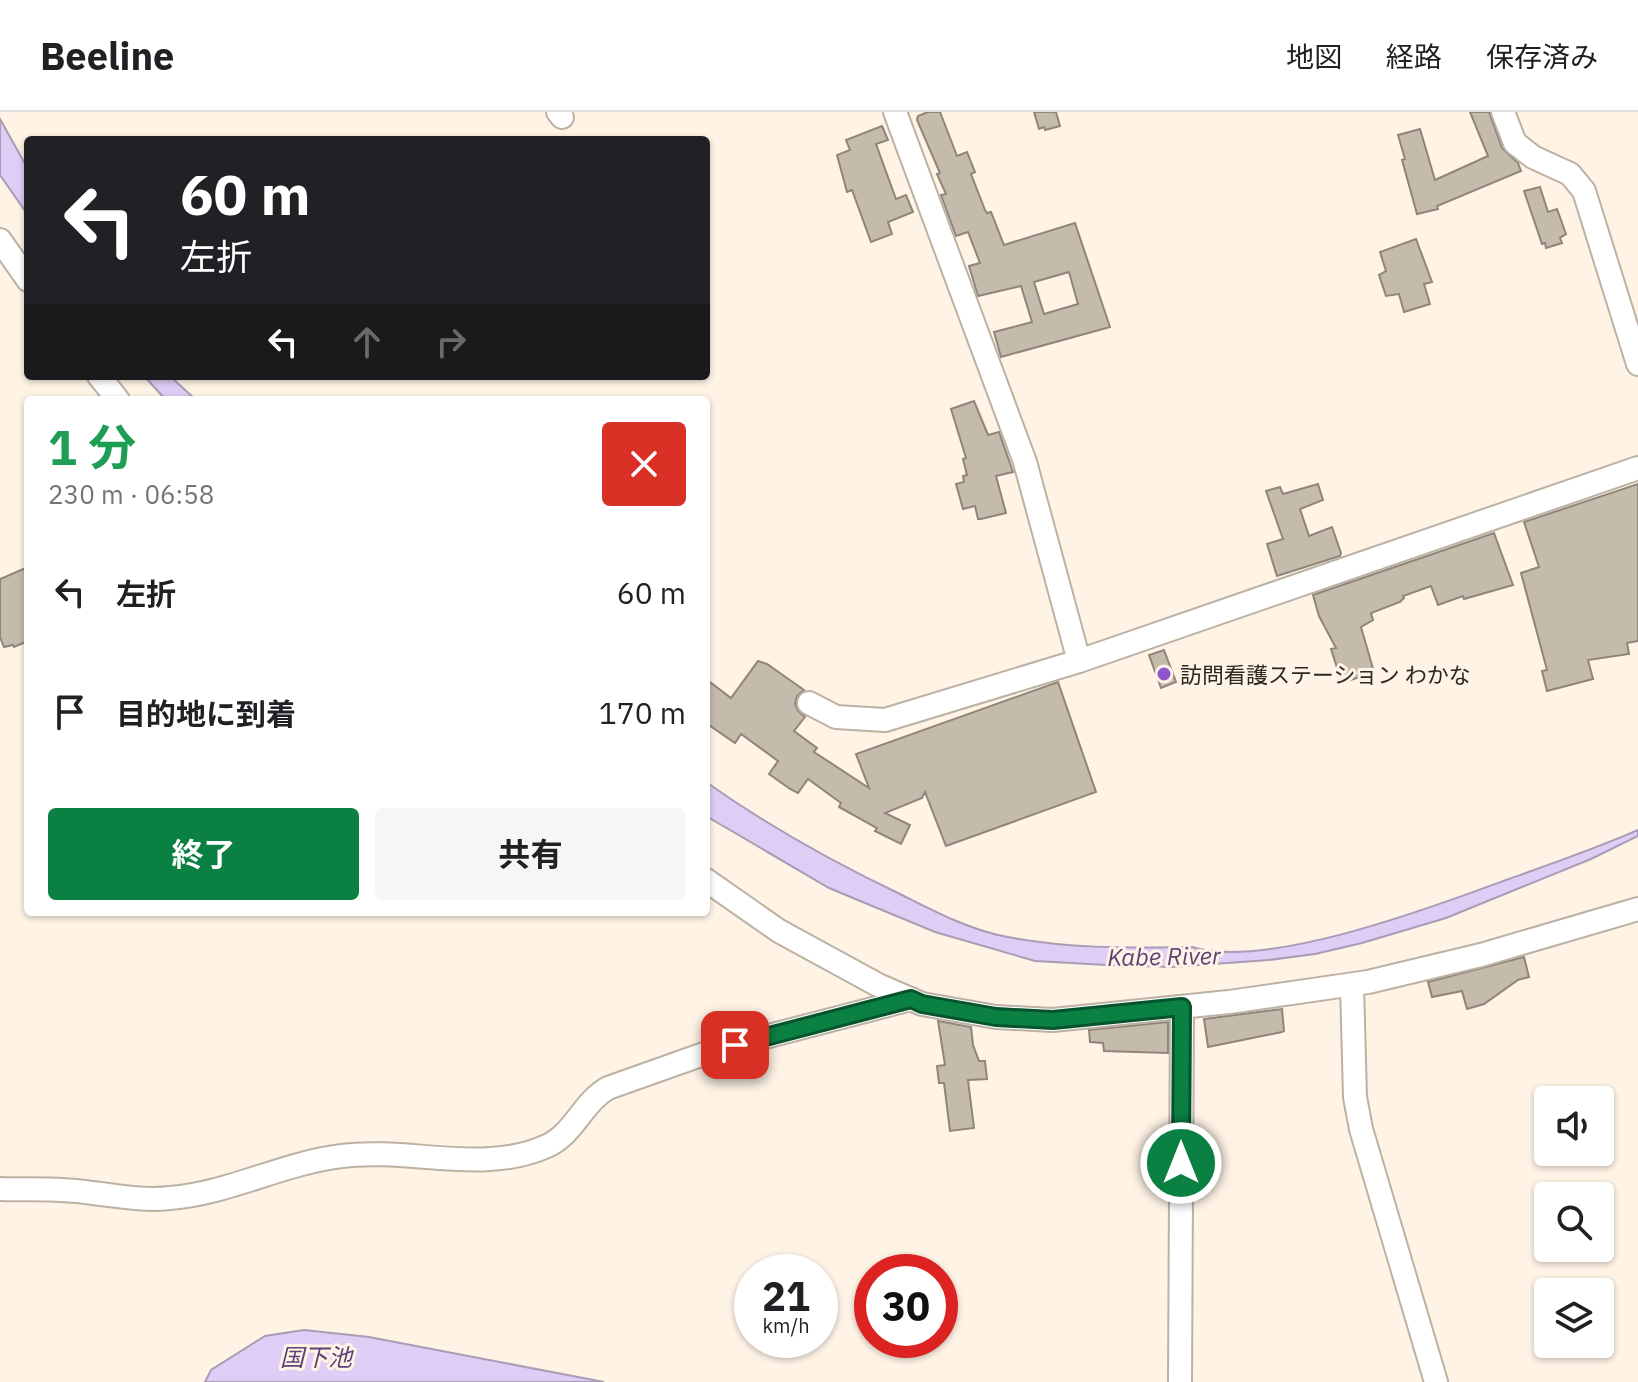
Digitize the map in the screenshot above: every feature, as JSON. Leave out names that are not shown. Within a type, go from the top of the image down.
[{"type":"street","points":[[896,112],[1025,462],[1079,661]]},
{"type":"street","points":[[1503,112],[1515,143],[1533,157],[1570,174],[1584,191],[1638,364]]},
{"type":"street","points":[[0,240],[24,274]]},
{"type":"street","points":[[102,380],[115,396]]},
{"type":"street","points":[[809,703],[836,717],[885,720],[1079,661],[1638,468]]},
{"type":"street","points":[[710,883],[779,931],[878,985],[922,1004],[996,1017],[1053,1020],[1352,985],[1481,955],[1638,909]]},
{"type":"street","points":[[1352,985],[1355,1097],[1361,1129],[1436,1382]]},
{"type":"street","points":[[0,1189],[169,1199],[204,1193],[279,1168],[341,1156],[386,1152],[511,1158],[550,1145],[564,1135],[594,1095],[608,1088],[715,1050],[911,999]]},
{"type":"street","points":[[1180,1382],[1182,1007]]},
{"type":"water","points":[[0,119],[24,162],[24,209],[0,175]]},
{"type":"water","points":[[148,380],[174,380],[192,396],[162,396]]},
{"type":"water","name":"Kabe River","points":[[710,785],[753,814],[826,856],[961,923],[1022,940],[1095,947],[1192,947],[1224,952],[1305,943],[1437,905],[1638,830],[1638,836],[1591,859],[1446,918],[1362,943],[1269,960],[1172,967],[1035,961],[935,932],[829,888],[710,818]]},
{"type":"water","name":"国下池","points":[[304,1330],[369,1337],[604,1382],[205,1382],[211,1370],[265,1336]]},
{"type":"building","points":[[940,112],[957,156],[967,152],[975,172],[971,174],[985,210],[991,212],[1004,245],[1075,223],[1110,327],[1001,357],[994,332],[1032,322],[1021,286],[978,296],[969,266],[980,263],[968,232],[956,236],[941,195],[946,194],[937,174],[940,173],[918,116]],"holes":[[[1069,272],[1078,304],[1044,314],[1034,282]]]},
{"type":"building","points":[[1034,112],[1056,112],[1060,126],[1039,129]]},
{"type":"building","points":[[1470,112],[1489,112],[1502,148],[1518,163],[1521,171],[1437,206],[1438,209],[1417,214],[1398,135],[1420,129],[1435,180],[1488,156]]},
{"type":"building","points":[[882,126],[888,140],[876,144],[896,199],[906,195],[913,212],[888,222],[892,234],[871,242],[852,190],[847,192],[837,155],[850,150],[846,140]]},
{"type":"building","points":[[1540,187],[1548,212],[1557,209],[1566,234],[1560,238],[1562,243],[1546,248],[1524,191]]},
{"type":"building","points":[[1416,239],[1432,282],[1424,284],[1430,304],[1404,312],[1399,294],[1386,296],[1379,275],[1386,271],[1380,252]]},
{"type":"building","points":[[974,401],[988,435],[999,432],[1013,472],[996,476],[1006,513],[981,519],[978,519],[975,506],[963,509],[956,484],[964,482],[963,476],[967,475],[963,459],[966,458],[951,409]]},
{"type":"building","points":[[1318,484],[1323,500],[1300,509],[1309,536],[1332,527],[1340,556],[1277,576],[1267,544],[1283,539],[1266,491],[1280,487],[1283,494]]},
{"type":"building","points":[[1638,484],[1638,641],[1627,643],[1629,654],[1588,660],[1593,679],[1547,691],[1542,671],[1547,670],[1521,573],[1539,567],[1524,522]]},
{"type":"building","points":[[1494,533],[1513,585],[1438,605],[1431,586],[1371,613],[1373,620],[1361,627],[1374,672],[1342,683],[1331,649],[1336,648],[1319,616],[1313,595]]},
{"type":"building","points":[[24,569],[24,643],[14,647],[4,647],[0,637],[0,579]]},
{"type":"building","name":"訪問看護ステーション わかな","points":[[1164,650],[1176,682],[1161,688],[1149,655]]},
{"type":"building","points":[[758,661],[767,664],[804,690],[797,696],[795,704],[805,717],[794,731],[817,748],[814,752],[869,788],[856,754],[1058,682],[1096,792],[946,846],[925,792],[922,798],[885,813],[910,825],[901,844],[839,807],[841,803],[808,779],[798,793],[790,789],[769,774],[778,761],[741,734],[735,743],[710,726],[710,682],[731,698]]},
{"type":"building","points":[[1524,957],[1529,977],[1518,980],[1484,1004],[1467,1009],[1462,991],[1432,997],[1428,982]]},
{"type":"building","points":[[1282,1009],[1284,1031],[1208,1047],[1204,1019]]},
{"type":"building","points":[[938,1021],[971,1027],[979,1061],[985,1061],[987,1079],[968,1080],[974,1128],[950,1131],[944,1083],[939,1083],[937,1066],[945,1065]]},
{"type":"building","points":[[1168,1022],[1168,1053],[1104,1051],[1103,1043],[1090,1042],[1089,1030]]},
{"type":"place","name":"訪問看護ステーション わかな","points":[[1164,674]]},
{"type":"route","points":[[735,1045],[911,999],[922,1004],[996,1017],[1053,1020],[1182,1007],[1181,1163]]}]
